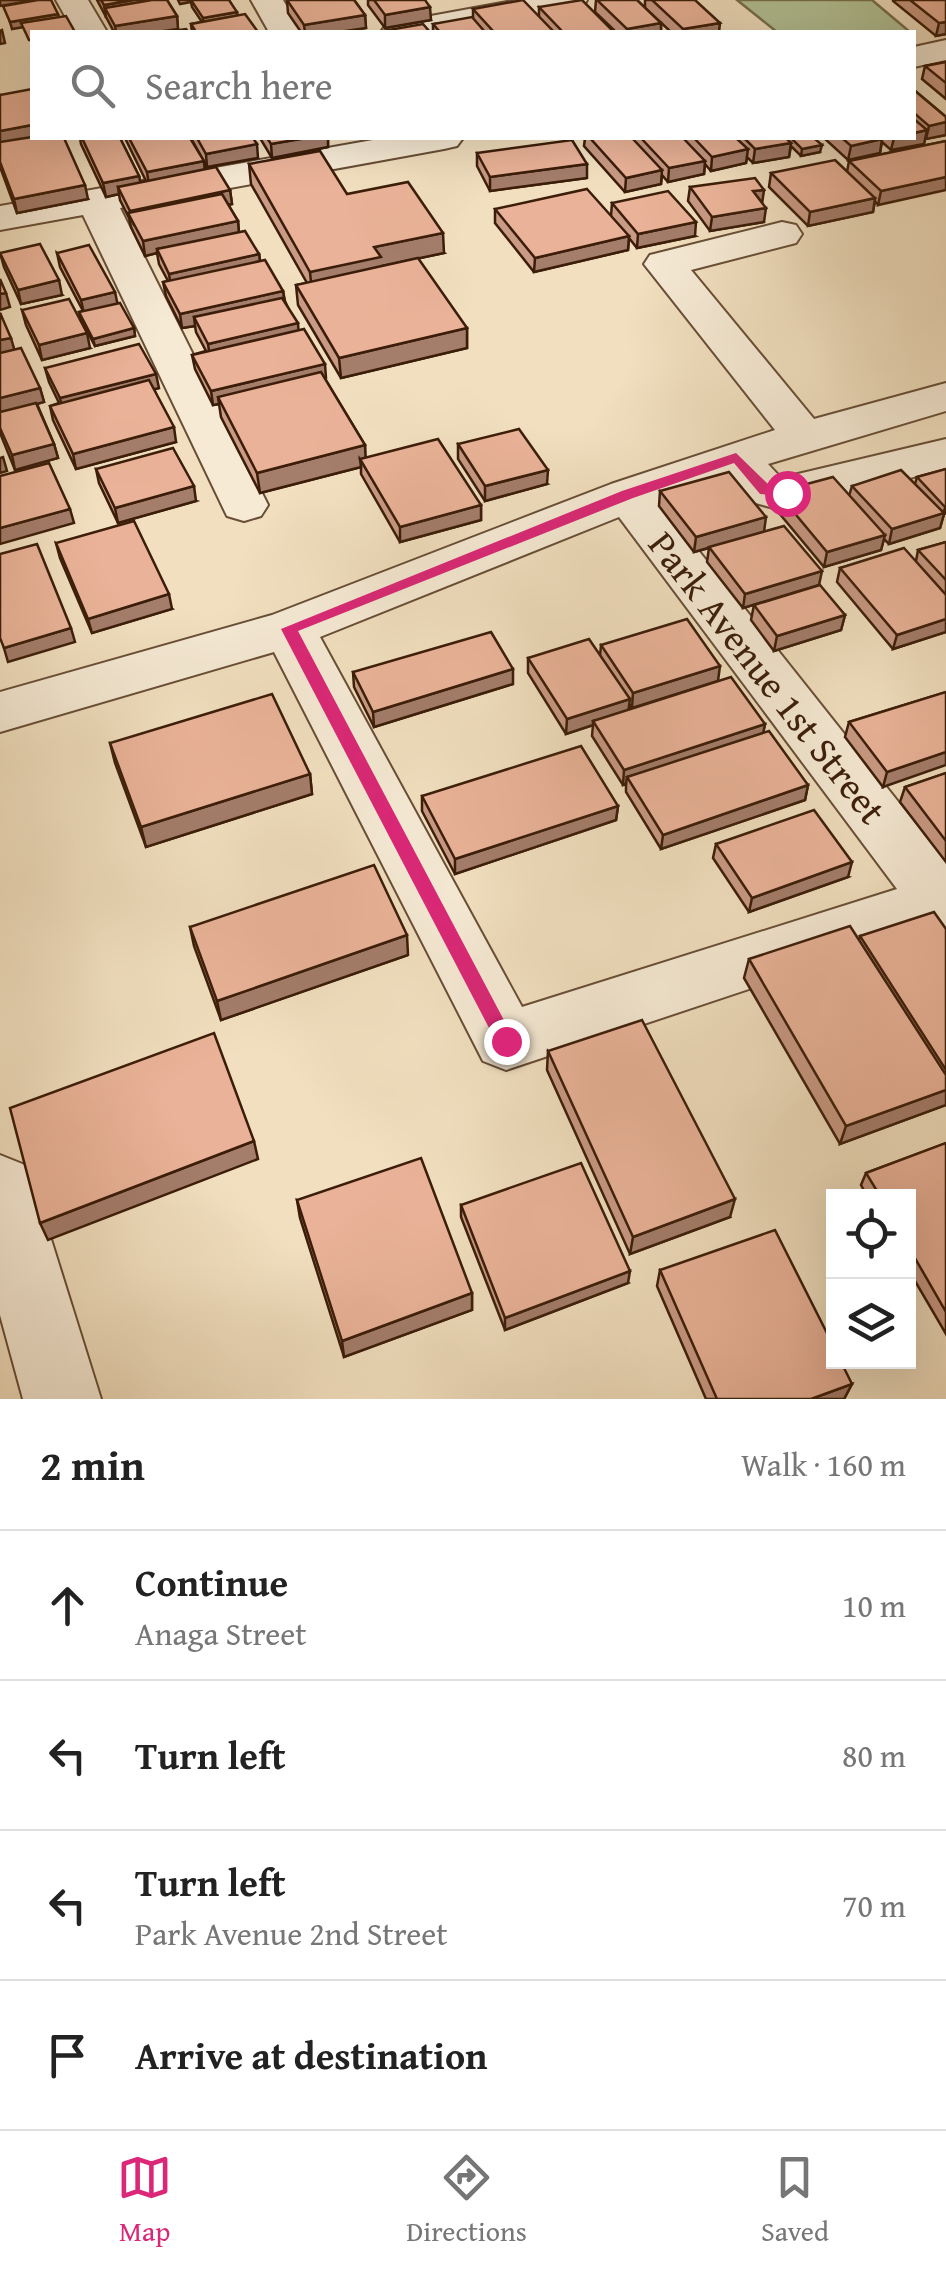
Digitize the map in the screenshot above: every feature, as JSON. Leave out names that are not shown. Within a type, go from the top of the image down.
[{"type":"street","points":[[72,0],[89,30]]},
{"type":"street","points":[[266,0],[284,30]]},
{"type":"street","points":[[403,30],[452,10],[570,0]]},
{"type":"street","points":[[916,56],[946,50]]},
{"type":"street","points":[[0,218],[430,140]]},
{"type":"street","points":[[97,202],[244,505]]},
{"type":"street","points":[[782,234],[666,264],[804,436]]},
{"type":"street","points":[[0,712],[289,629],[628,495],[804,436],[946,397]]},
{"type":"street","points":[[736,457],[766,490],[781,494],[946,454]]},
{"type":"street","name":"Park Avenue 1st Street","points":[[628,495],[943,904]]},
{"type":"street","points":[[289,629],[506,1041],[943,904]]},
{"type":"street","points":[[0,1188],[62,1399]]},
{"type":"green space","points":[[737,0],[872,0],[908,30],[774,30]]},
{"type":"building","points":[[51,0],[58,14],[10,22],[3,6]]},
{"type":"building","points":[[101,0],[133,0],[104,5]]},
{"type":"building","points":[[167,0],[177,16],[115,26],[105,8]]},
{"type":"building","points":[[191,0],[229,0],[237,12],[203,18]]},
{"type":"building","points":[[287,0],[354,0],[365,15],[304,25]]},
{"type":"building","points":[[374,0],[425,0],[430,7],[385,15]]},
{"type":"building","points":[[523,0],[552,30],[492,30],[473,9]]},
{"type":"building","points":[[582,0],[612,30],[561,30],[539,7]]},
{"type":"building","points":[[597,0],[637,0],[661,23],[627,29]]},
{"type":"building","points":[[652,0],[695,0],[720,23],[683,29]]},
{"type":"building","points":[[910,0],[946,0],[946,22],[939,23]]},
{"type":"building","points":[[245,14],[257,30],[195,30],[191,24]]},
{"type":"building","points":[[66,16],[74,30],[30,30],[29,40],[21,23]]},
{"type":"building","points":[[472,17],[483,30],[438,30],[433,24]]},
{"type":"building","points":[[423,24],[428,30],[388,30]]},
{"type":"building","points":[[946,62],[946,83],[925,66]]},
{"type":"building","points":[[30,89],[30,125],[0,131],[0,95]]},
{"type":"building","points":[[916,92],[946,117],[946,122],[929,126],[916,115]]},
{"type":"building","points":[[916,121],[927,130],[916,133]]},
{"type":"building","points":[[30,137],[65,140],[85,185],[14,199],[0,162],[0,142]]},
{"type":"building","points":[[83,140],[121,140],[139,176],[103,183]]},
{"type":"building","points":[[130,140],[191,140],[204,161],[147,172]]},
{"type":"building","points":[[198,140],[254,140],[257,144],[206,154]]},
{"type":"building","points":[[572,140],[587,164],[490,177],[477,153]]},
{"type":"building","points":[[592,140],[634,140],[662,170],[626,178]]},
{"type":"building","points":[[643,140],[685,140],[705,161],[669,168]]},
{"type":"building","points":[[696,140],[738,140],[748,149],[712,157]]},
{"type":"building","points":[[746,140],[791,143],[755,149]]},
{"type":"building","points":[[793,140],[816,140],[822,145],[802,149]]},
{"type":"building","points":[[844,140],[878,140],[851,146]]},
{"type":"building","points":[[946,141],[946,177],[881,191],[849,161]]},
{"type":"building","points":[[320,151],[347,194],[408,182],[443,233],[374,247],[381,257],[310,272],[249,164]]},
{"type":"building","points":[[835,160],[875,198],[810,212],[771,173]]},
{"type":"building","points":[[216,167],[230,190],[130,211],[118,187]]},
{"type":"building","points":[[755,178],[764,190],[753,191],[766,208],[712,217],[690,187]]},
{"type":"building","points":[[587,189],[629,236],[535,258],[495,209]]},
{"type":"building","points":[[668,191],[696,222],[638,234],[612,203]]},
{"type":"building","points":[[222,194],[238,221],[143,241],[128,213]]},
{"type":"building","points":[[245,231],[259,254],[169,274],[157,249]]},
{"type":"building","points":[[40,244],[59,280],[18,290],[0,253]]},
{"type":"building","points":[[89,245],[115,292],[81,300],[57,253]]},
{"type":"building","points":[[418,258],[467,328],[339,358],[296,285]]},
{"type":"building","points":[[265,260],[283,291],[180,314],[163,282]]},
{"type":"building","points":[[282,298],[298,323],[208,344],[194,317]]},
{"type":"building","points":[[69,299],[87,333],[39,345],[22,310]]},
{"type":"building","points":[[120,303],[134,328],[93,339],[79,312]]},
{"type":"building","points":[[0,313],[11,338],[0,340]]},
{"type":"building","points":[[304,329],[325,364],[211,391],[192,355]]},
{"type":"building","points":[[139,344],[156,374],[60,398],[45,368]]},
{"type":"building","points":[[21,348],[40,388],[0,398],[0,353]]},
{"type":"building","points":[[321,372],[365,445],[257,473],[218,397]]},
{"type":"building","points":[[149,380],[174,427],[73,454],[50,406]]},
{"type":"building","points":[[36,403],[54,444],[12,455],[0,428],[0,412]]},
{"type":"building","points":[[519,429],[548,470],[485,486],[458,444]]},
{"type":"building","points":[[438,439],[481,505],[400,527],[360,459]]},
{"type":"building","points":[[173,448],[194,486],[115,508],[96,469]]},
{"type":"building","points":[[49,463],[70,509],[0,528],[0,476]]},
{"type":"building","points":[[946,469],[946,506],[945,507],[917,477]]},
{"type":"building","points":[[901,470],[944,513],[892,529],[852,486]]},
{"type":"building","points":[[729,472],[766,517],[696,537],[660,491]]},
{"type":"building","points":[[833,477],[885,535],[827,552],[777,492]]},
{"type":"building","points":[[134,521],[169,594],[88,619],[56,543]]},
{"type":"building","points":[[784,526],[822,571],[745,594],[709,547]]},
{"type":"building","points":[[946,542],[946,580],[918,550]]},
{"type":"building","points":[[37,544],[71,628],[4,648],[0,638],[0,554]]},
{"type":"building","points":[[904,548],[946,595],[946,619],[897,635],[840,568]]},
{"type":"building","points":[[820,585],[845,615],[777,636],[754,605]]},
{"type":"building","points":[[687,619],[720,666],[633,693],[601,645]]},
{"type":"building","points":[[491,632],[513,669],[373,712],[353,672]]},
{"type":"building","points":[[589,639],[630,699],[567,719],[528,658]]},
{"type":"building","points":[[731,677],[765,724],[624,770],[593,721]]},
{"type":"building","points":[[946,692],[946,752],[887,772],[849,722]]},
{"type":"building","points":[[272,694],[310,774],[141,827],[110,743]]},
{"type":"building","points":[[769,731],[808,785],[663,835],[627,777]]},
{"type":"building","points":[[581,746],[618,806],[455,859],[422,796]]},
{"type":"building","points":[[946,773],[946,841],[905,787]]},
{"type":"building","points":[[814,810],[852,862],[752,898],[716,844]]},
{"type":"building","points":[[374,865],[407,935],[217,1001],[190,927]]},
{"type":"building","points":[[934,912],[946,929],[946,1070],[860,936]]},
{"type":"building","points":[[850,926],[946,1075],[946,1090],[846,1126],[749,959]]},
{"type":"building","points":[[642,1020],[735,1199],[633,1237],[548,1051]]},
{"type":"building","points":[[214,1033],[254,1141],[40,1223],[10,1108]]},
{"type":"building","points":[[946,1143],[946,1312],[916,1260],[916,1189],[876,1189],[866,1173]]},
{"type":"building","points":[[421,1158],[472,1293],[342,1341],[297,1200]]},
{"type":"building","points":[[581,1163],[630,1271],[505,1318],[461,1205]]},
{"type":"building","points":[[775,1230],[826,1331],[826,1369],[844,1369],[852,1384],[811,1399],[717,1399],[660,1270]]},
{"type":"route","points":[[506,1041],[289,629],[628,495],[736,457],[766,490],[787,493]]}]
